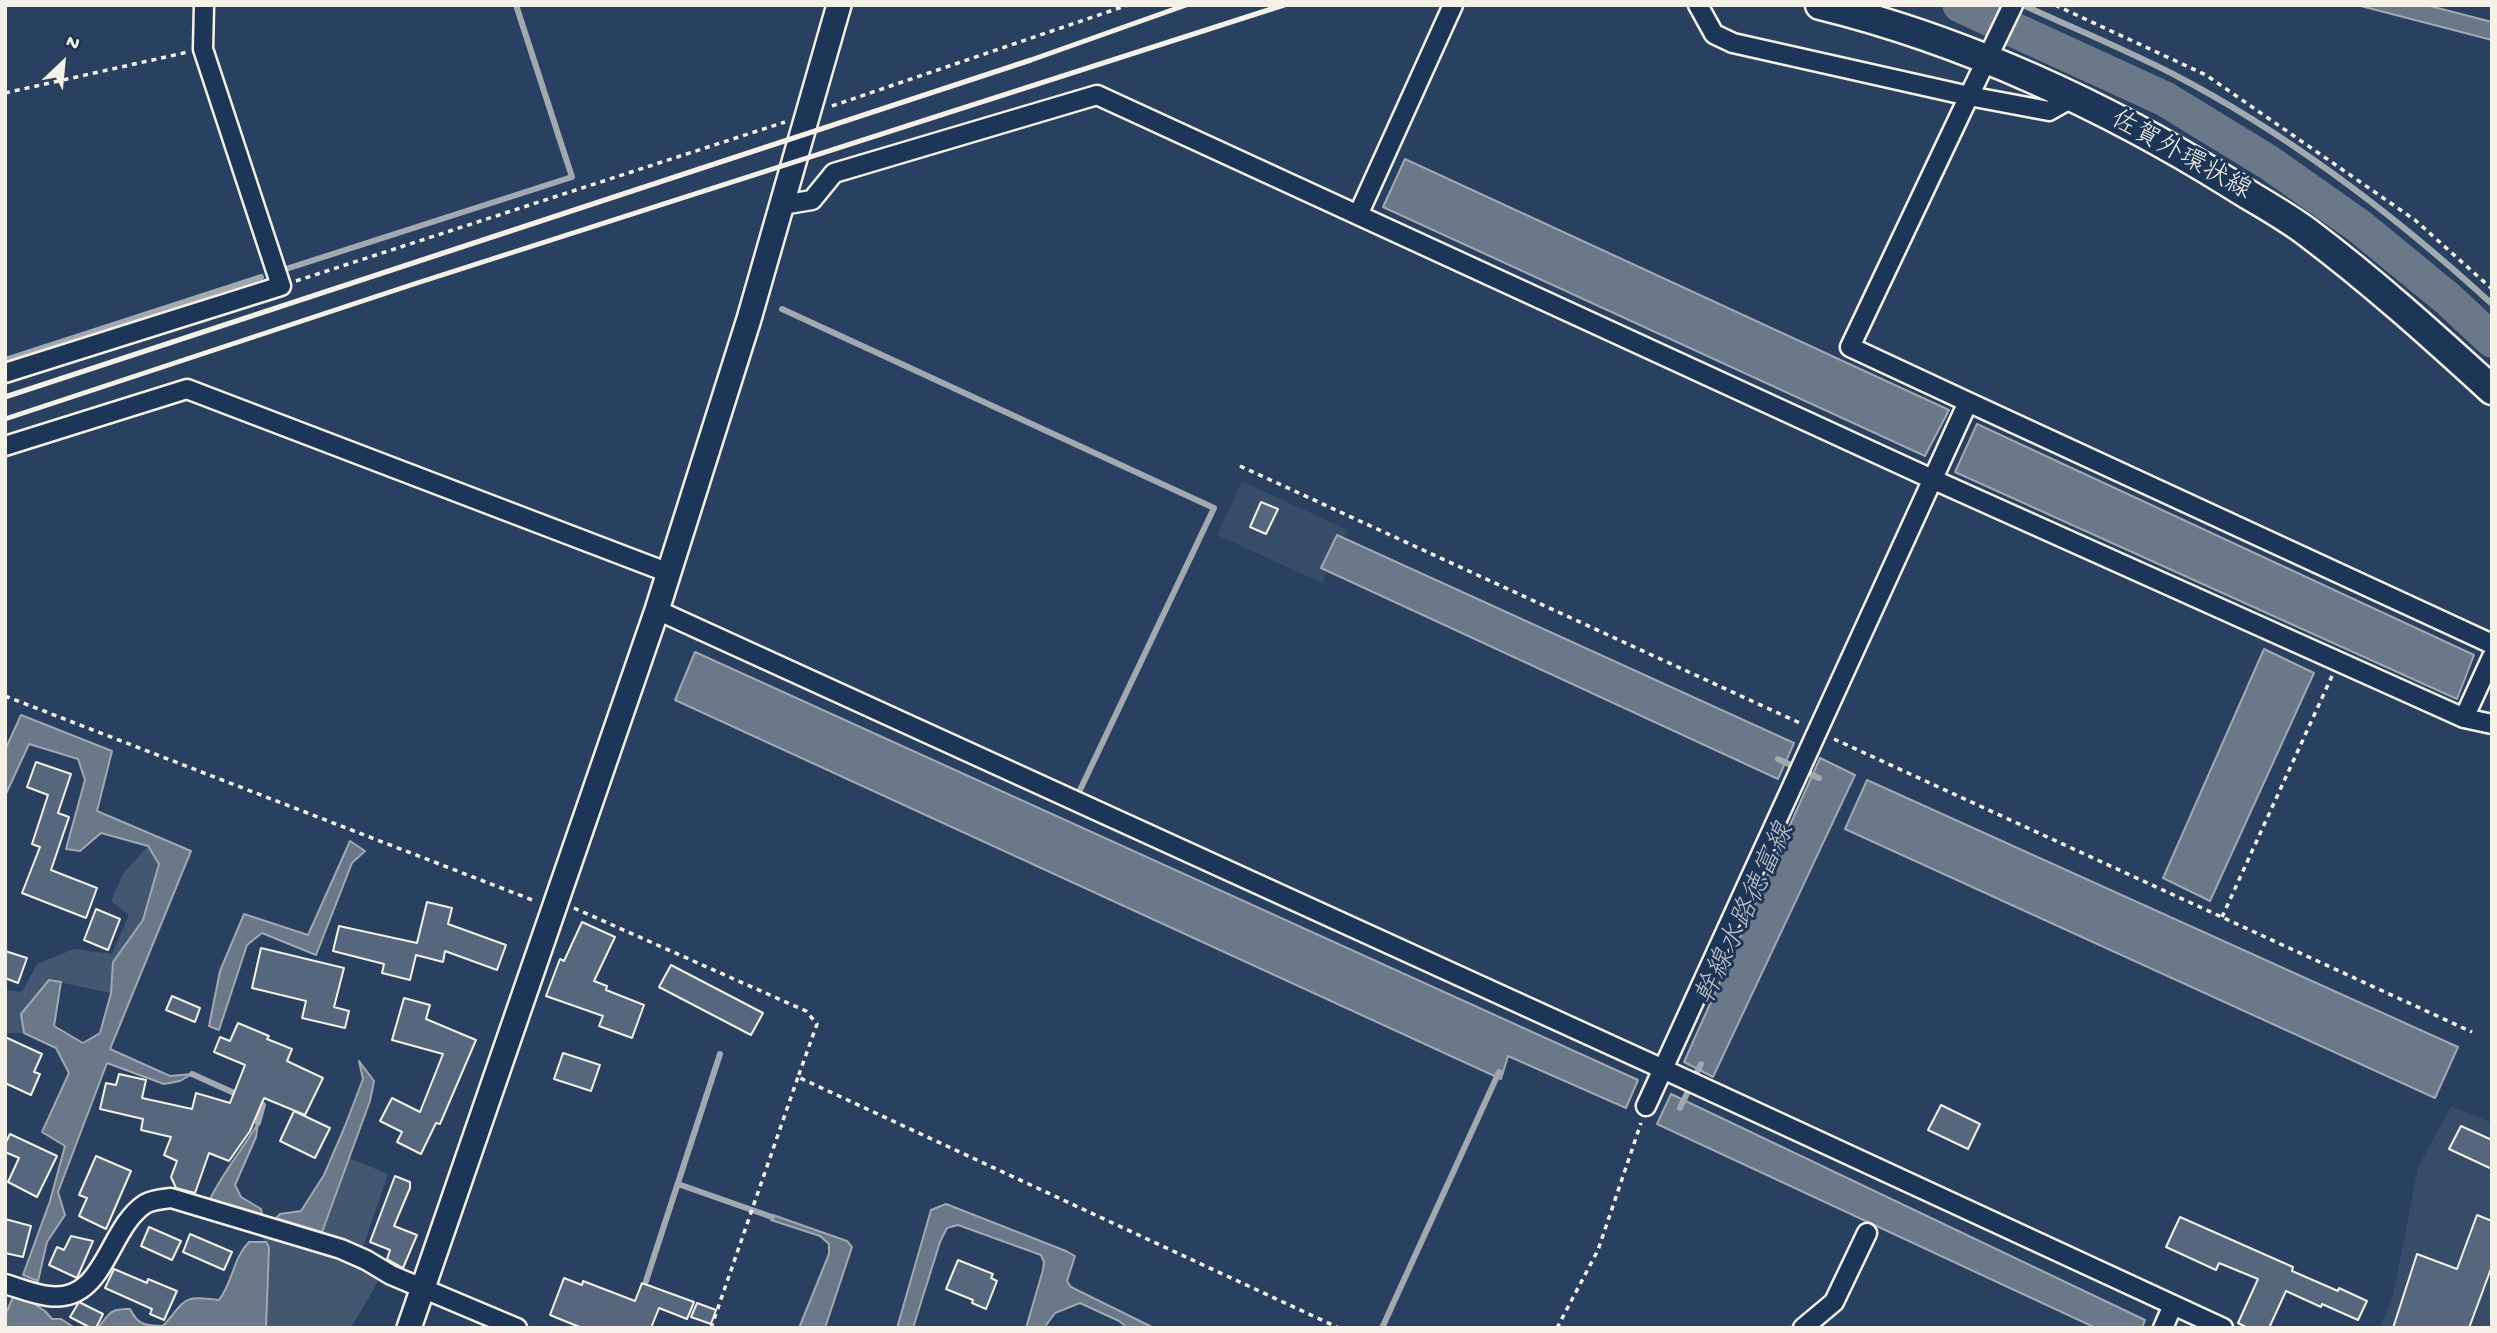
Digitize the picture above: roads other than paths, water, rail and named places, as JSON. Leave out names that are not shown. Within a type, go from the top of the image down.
[{"type":"main road","name":"佐賀外環状線","points":[[1820,5],[1990,50],[2072,98],[2166,144],[2305,230],[2394,301],[2492,390]]},
{"type":"street","points":[[5,373],[281,286],[203,48],[204,5]]},
{"type":"street","points":[[409,1328],[657,610],[749,319],[839,5]]},
{"type":"street","points":[[1358,215],[1453,5]]},
{"type":"street","points":[[1698,5],[1714,34],[1733,43],[1969,96],[2049,111],[2072,98]]},
{"type":"street","points":[[2013,5],[1850,347],[2492,644]]},
{"type":"street","points":[[782,205],[812,200],[834,173],[1097,95],[2288,639],[2464,718],[2492,724]]},
{"type":"street","points":[[5,446],[187,389],[669,573]]},
{"type":"street","points":[[1646,1107],[1968,402]]},
{"type":"street","points":[[657,610],[1681,1077],[2223,1328]]},
{"type":"street","points":[[2464,718],[2492,657]]},
{"type":"street","points":[[5,1284],[49,1296],[72,1294],[92,1281],[121,1229],[146,1203],[171,1198],[341,1249],[422,1289],[517,1328]]},
{"type":"street","points":[[1802,1328],[1834,1302],[1867,1233]]},
{"type":"street","points":[[2163,1328],[2173,1305]]},
{"type":"waterway","points":[[286,269],[572,177],[516,5]]},
{"type":"waterway","points":[[1960,5],[2165,99],[2268,162],[2359,226],[2448,299],[2492,340]]},
{"type":"waterway","points":[[2023,5],[2173,74],[2259,123],[2379,208],[2492,304]]},
{"type":"waterway","points":[[5,360],[261,277]]},
{"type":"waterway","points":[[782,309],[1214,508],[1080,790]]},
{"type":"waterway","name":"幹線水路徳富線","points":[[1778,759],[1819,778]]},
{"type":"waterway","points":[[646,1281],[720,1054]]},
{"type":"waterway","name":"幹線水路徳富線","points":[[1680,1108],[1701,1064]]},
{"type":"waterway","points":[[1382,1328],[1499,1072]]},
{"type":"waterway","points":[[192,1074],[241,1096]]},
{"type":"waterway","points":[[254,1101],[263,1105],[258,1123]]},
{"type":"waterway","points":[[678,1184],[772,1217]]},
{"type":"railway","points":[[5,397],[1031,60],[1186,5]]},
{"type":"railway","points":[[5,419],[414,284],[1284,5]]}]
